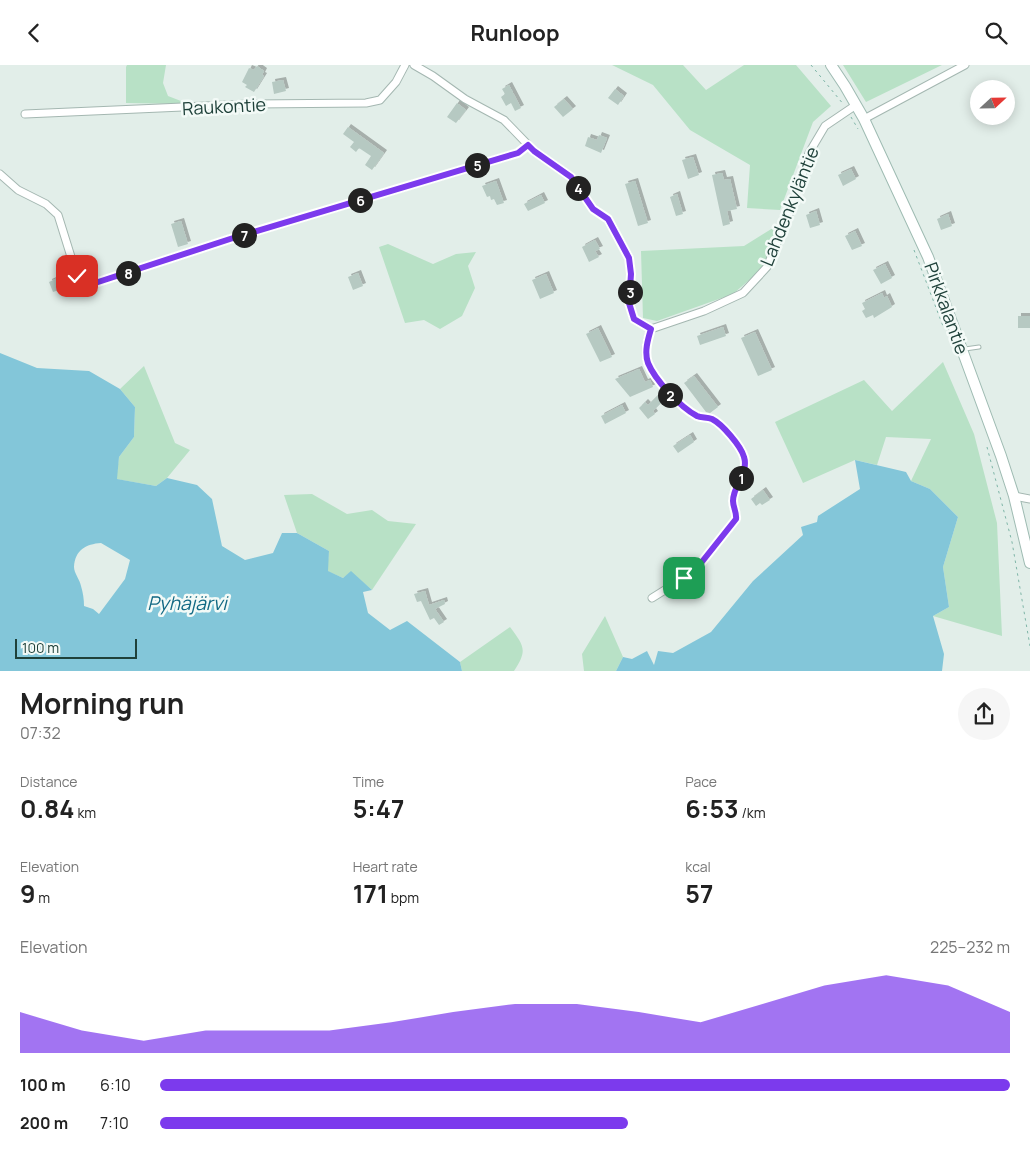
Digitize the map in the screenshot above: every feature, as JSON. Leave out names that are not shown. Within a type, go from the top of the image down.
[{"type":"street","name":"Raukontie","points":[[25,114],[250,105],[366,103],[380,100],[396,81],[405,65]]},
{"type":"street","points":[[414,65],[465,99],[504,120],[534,151],[571,177],[593,209],[608,219],[629,258],[631,274],[629,303],[634,319],[651,329],[646,344],[647,362],[667,392],[698,417],[711,419],[720,425],[737,444],[744,457],[745,468],[733,501],[736,519],[701,563],[684,578],[652,597]]},
{"type":"street","name":"Pirkkalantie","points":[[831,65],[852,107],[864,119],[928,257],[1014,496],[1030,563]]},
{"type":"street","points":[[864,119],[965,65]]},
{"type":"street","name":"Lahdenkyläntie","points":[[651,329],[704,311],[743,293],[767,267],[792,207],[809,153],[825,126],[852,107]]},
{"type":"street","points":[[0,174],[18,190],[46,204],[58,215],[77,276],[92,284],[230,239],[518,153],[528,145]]},
{"type":"street","points":[[1014,496],[1030,499]]},
{"type":"lane","points":[[962,350],[979,347]]},
{"type":"path","points":[[811,65],[852,107],[860,133]]},
{"type":"path","points":[[912,244],[946,334]]},
{"type":"path","points":[[986,442],[1012,542],[1030,646]]},
{"type":"green space","points":[[127,65],[166,65],[163,83],[168,96],[181,101],[181,104],[126,103]]},
{"type":"green space","points":[[612,65],[683,65],[706,90],[744,65],[796,65],[831,106],[813,122],[780,210],[747,208],[750,165],[690,130],[653,85]]},
{"type":"green space","points":[[843,65],[942,65],[866,102]]},
{"type":"green space","points":[[781,223],[763,268],[733,294],[657,321],[643,318],[641,251],[744,246]]},
{"type":"green space","points":[[388,244],[433,264],[456,254],[476,252],[468,266],[475,288],[462,316],[440,329],[424,320],[405,323],[379,247]]},
{"type":"green space","points":[[943,362],[974,434],[997,523],[1002,636],[933,616],[949,607],[943,567],[958,517],[930,489],[911,481],[931,439],[886,437],[877,465],[855,460],[803,483],[775,422],[864,380],[892,411]]},
{"type":"green space","points":[[144,366],[175,443],[190,450],[167,478],[156,486],[116,479],[119,457],[134,437],[135,407],[120,389]]},
{"type":"green space","points":[[312,494],[347,514],[372,510],[388,521],[416,524],[372,590],[351,572],[343,578],[327,571],[329,551],[297,533],[284,495]]},
{"type":"green space","points":[[605,616],[623,657],[616,671],[584,671],[582,654]]},
{"type":"green space","points":[[510,627],[521,644],[523,653],[514,671],[462,671],[460,662]]},
{"type":"water","name":"Pyhäjärvi","points":[[0,353],[37,368],[89,371],[120,389],[135,407],[134,437],[119,457],[117,479],[156,486],[167,478],[197,485],[212,499],[222,546],[245,560],[273,553],[282,533],[297,533],[329,551],[328,571],[343,578],[351,571],[372,590],[363,592],[368,613],[390,630],[407,621],[460,662],[462,671],[0,671]],"holes":[[[101,543],[130,560],[125,579],[99,614],[93,609],[84,606],[82,589],[74,567],[79,552],[86,547]]]},
{"type":"water","points":[[855,460],[906,472],[911,481],[930,489],[958,517],[943,567],[949,607],[933,616],[944,654],[942,671],[616,671],[623,657],[632,659],[647,651],[654,665],[658,651],[673,653],[711,632],[753,581],[803,535],[801,527],[817,522],[818,516],[860,489]]},
{"type":"building","points":[[257,66],[264,71],[262,75],[264,76],[254,92],[245,87],[247,85],[242,82],[249,68],[254,70]]},
{"type":"building","points":[[283,80],[286,91],[274,94],[272,82]]},
{"type":"building","points":[[509,85],[521,108],[515,111],[511,103],[506,106],[501,97],[505,94],[502,89]]},
{"type":"building","points":[[615,89],[624,96],[618,105],[608,98]]},
{"type":"building","points":[[564,99],[573,109],[563,117],[554,107]]},
{"type":"building","points":[[457,103],[466,110],[456,123],[447,117]]},
{"type":"building","points":[[348,127],[384,153],[372,170],[365,165],[371,156],[359,148],[356,152],[350,147],[354,142],[343,134]]},
{"type":"building","points":[[599,135],[607,138],[601,153],[585,146],[588,137],[597,140]]},
{"type":"building","points":[[693,157],[699,175],[688,179],[682,160]]},
{"type":"building","points":[[851,169],[856,179],[843,186],[838,175]]},
{"type":"building","points":[[722,173],[724,180],[730,179],[737,209],[727,211],[730,224],[723,226],[712,175]]},
{"type":"building","points":[[496,181],[504,203],[497,205],[494,199],[491,200],[490,196],[487,197],[482,186]]},
{"type":"building","points":[[635,181],[648,223],[638,226],[625,184]]},
{"type":"building","points":[[677,194],[683,214],[676,216],[670,197]]},
{"type":"building","points":[[541,195],[545,203],[528,211],[524,204]]},
{"type":"building","points":[[816,211],[820,225],[810,228],[806,215]]},
{"type":"building","points":[[948,214],[952,226],[941,230],[937,219]]},
{"type":"building","points":[[181,221],[188,244],[178,247],[171,224]]},
{"type":"building","points":[[855,231],[862,246],[852,250],[845,236]]},
{"type":"building","points":[[595,240],[600,249],[595,251],[599,257],[589,262],[582,247]]},
{"type":"building","points":[[885,264],[892,278],[881,284],[873,270]]},
{"type":"building","points":[[358,273],[363,286],[353,290],[348,277]]},
{"type":"building","points":[[546,274],[554,293],[540,299],[532,280]]},
{"type":"building","points":[[60,277],[65,288],[53,292],[49,282]]},
{"type":"building","points":[[882,293],[884,298],[887,296],[892,307],[874,318],[873,315],[866,318],[862,311],[865,309],[862,303]]},
{"type":"building","points":[[1018,316],[1030,316],[1030,328],[1018,328]]},
{"type":"building","points":[[723,327],[726,336],[700,345],[697,336]]},
{"type":"building","points":[[598,328],[612,357],[600,362],[586,334]]},
{"type":"building","points":[[755,332],[772,370],[758,376],[741,338]]},
{"type":"building","points":[[639,369],[645,382],[650,380],[653,387],[630,397],[615,379]]},
{"type":"building","points":[[694,376],[718,407],[710,413],[706,412],[684,383]]},
{"type":"building","points":[[659,394],[665,399],[653,411],[655,414],[648,419],[639,408],[645,402],[648,405]]},
{"type":"building","points":[[622,405],[626,413],[605,424],[601,416]]},
{"type":"building","points":[[690,435],[694,442],[678,453],[673,446]]},
{"type":"building","points":[[763,490],[770,500],[756,506],[751,499]]},
{"type":"building","points":[[425,591],[429,605],[444,600],[445,604],[435,609],[444,622],[439,625],[434,618],[430,620],[421,601],[417,602],[414,594]]},
{"type":"route","points":[[77,276],[92,284],[230,239],[518,153],[528,145],[571,177],[593,209],[608,219],[625,247],[629,258],[631,274],[629,303],[634,319],[651,329],[646,344],[647,362],[667,392],[698,417],[711,419],[720,425],[737,444],[744,457],[745,468],[733,501],[736,519],[701,563],[684,578]]}]
